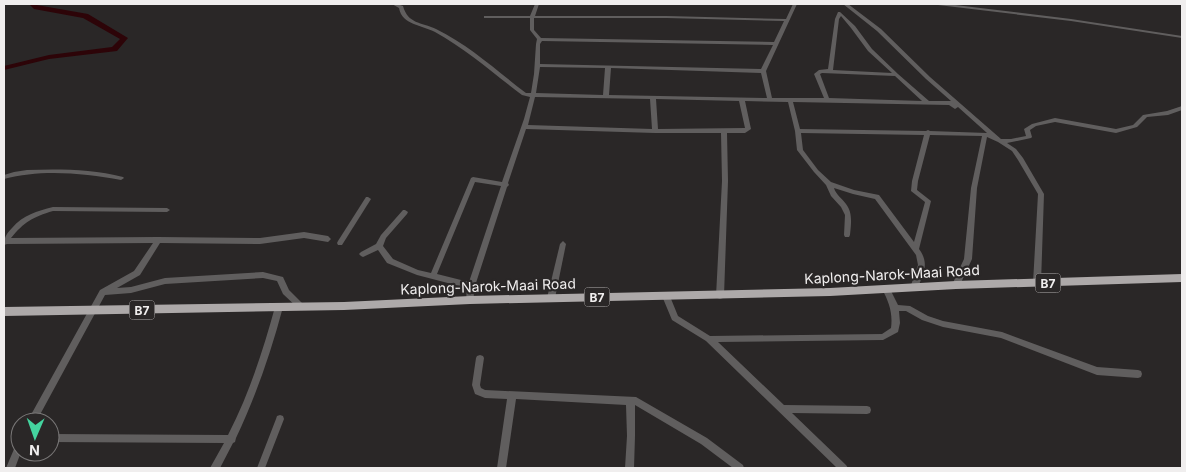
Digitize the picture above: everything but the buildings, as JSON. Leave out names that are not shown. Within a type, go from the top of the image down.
[{"type":"highway","name":"Kaplong-Narok-Maai Road","points":[[4,312],[302,307],[551,298],[720,296],[956,285],[1182,278]]},
{"type":"street","points":[[394,4],[401,7],[401,14],[404,18],[425,25],[442,34],[524,94],[533,96],[951,103],[985,134],[1000,141],[1024,139],[1029,137],[1027,129],[1034,125],[1055,120],[1116,131],[1135,126],[1145,116],[1168,113],[1182,108]]},
{"type":"street","points":[[537,4],[532,16],[532,30],[540,39],[775,44]]},
{"type":"street","points":[[770,100],[763,70],[795,4]]},
{"type":"street","points":[[938,4],[1071,20],[1182,37]]},
{"type":"street","points":[[830,71],[838,14],[847,6],[879,30],[928,78],[1021,158],[1041,194],[1037,283]]},
{"type":"street","points":[[840,13],[870,50],[927,102]]},
{"type":"street","points":[[486,17],[787,20]]},
{"type":"street","points":[[470,300],[471,286],[506,185],[533,96],[538,77],[538,44],[540,39]]},
{"type":"street","points":[[538,65],[763,70]]},
{"type":"street","points":[[606,97],[608,68]]},
{"type":"street","points":[[827,100],[817,74],[821,71],[896,75]]},
{"type":"street","points":[[653,97],[654,131]]},
{"type":"street","points":[[524,127],[654,131],[748,130],[742,100]]},
{"type":"street","points":[[790,100],[798,132],[800,150],[829,184],[833,194],[844,206],[848,215],[847,236]]},
{"type":"street","points":[[720,296],[725,181],[724,131]]},
{"type":"street","points":[[798,132],[985,134]]},
{"type":"street","points":[[916,249],[928,201],[914,191],[915,181],[928,132]]},
{"type":"street","points":[[956,285],[968,259],[974,188],[985,134]]},
{"type":"street","points":[[4,177],[7,172],[20,171],[62,172],[121,178]]},
{"type":"street","points":[[433,276],[473,179],[506,185]]},
{"type":"street","points":[[829,184],[877,197],[916,249],[922,265],[914,288]]},
{"type":"street","points":[[340,243],[368,199]]},
{"type":"street","points":[[4,242],[22,220],[37,212],[54,209],[167,210]]},
{"type":"street","points":[[364,254],[378,246],[381,237],[396,225],[406,212]]},
{"type":"street","points":[[4,242],[260,240],[304,235],[328,239]]},
{"type":"street","points":[[37,412],[103,292],[137,273],[158,240]]},
{"type":"street","points":[[551,298],[563,244]]},
{"type":"street","points":[[378,246],[390,261],[433,276],[471,286]]},
{"type":"street","points":[[103,292],[131,290],[164,282],[263,275],[280,279],[286,292],[302,307]]},
{"type":"street","points":[[709,339],[883,337],[895,330],[896,308],[886,289]]},
{"type":"street","points":[[666,296],[676,318],[709,339],[843,468]]},
{"type":"street","points":[[215,468],[232,439],[272,337],[280,307]]},
{"type":"street","points":[[896,308],[907,308],[925,318],[943,324],[1002,335],[1097,372],[1138,374]]},
{"type":"street","points":[[480,358],[476,385],[478,390],[485,394],[512,397],[636,401],[704,441],[740,468]]},
{"type":"street","points":[[501,468],[512,397]]},
{"type":"street","points":[[629,468],[631,436],[630,401]]},
{"type":"street","points":[[782,409],[867,410]]},
{"type":"street","points":[[261,468],[280,419]]},
{"type":"street","points":[[60,438],[232,439]]},
{"type":"waterway","points":[[4,68],[49,57],[114,49],[124,38],[85,16],[37,7],[35,4]]}]
